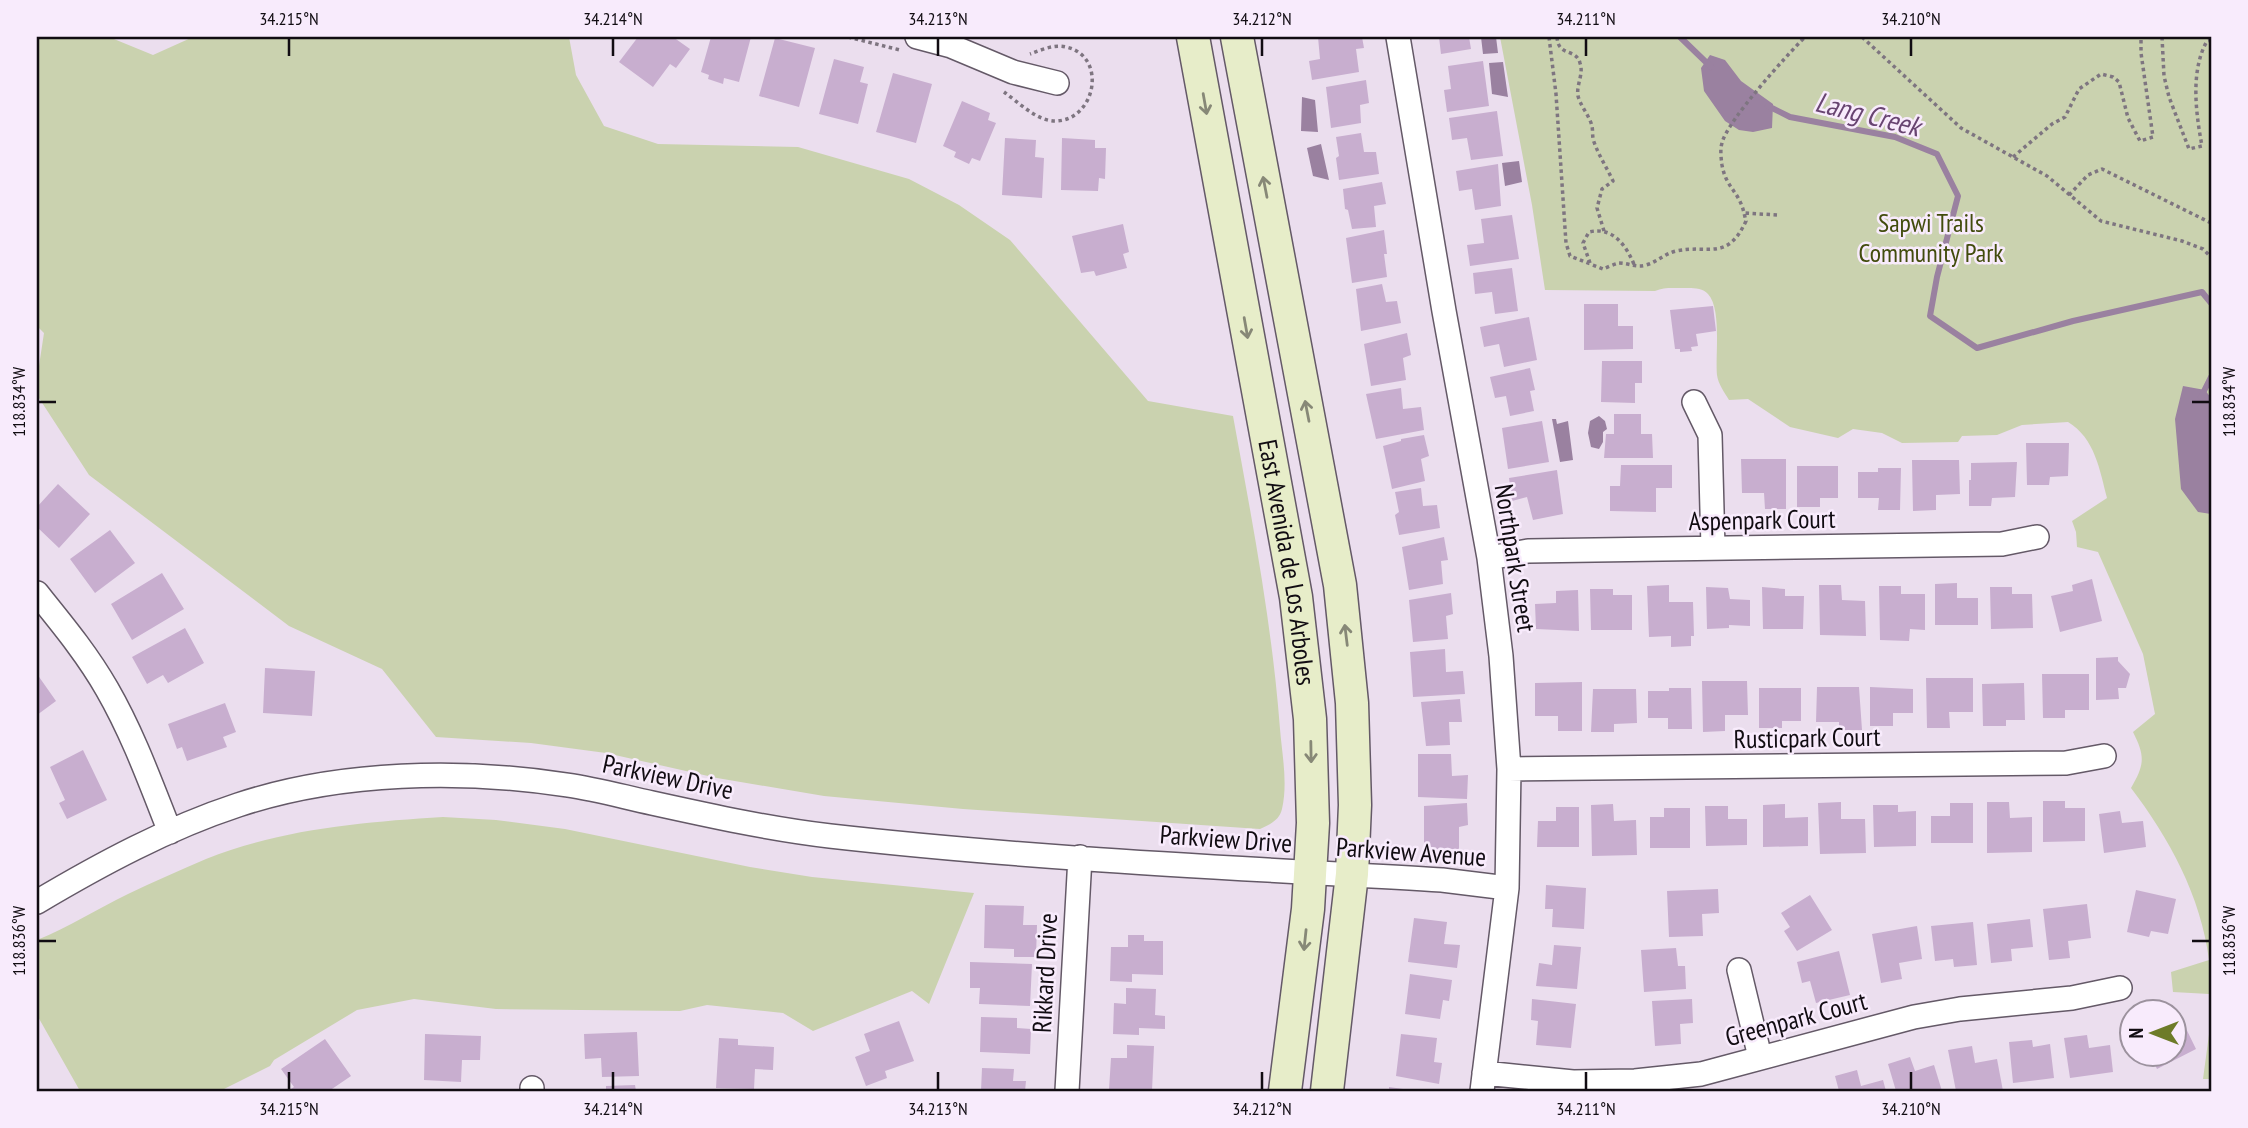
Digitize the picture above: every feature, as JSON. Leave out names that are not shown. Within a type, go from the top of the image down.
[{"type":"main road","name":"East Avenida de Los Arboles","points":[[1193,37],[1303,643],[1310,719],[1313,823],[1310,873],[1303,961],[1285,1091]]},
{"type":"main road","name":"East Avenida de Los Arboles","points":[[1237,37],[1339,586],[1352,703],[1355,805],[1352,874],[1327,1091]]},
{"type":"street","points":[[917,37],[951,46],[1013,72],[1057,83]]},
{"type":"street","name":"Northpark Street","points":[[1398,37],[1489,558],[1501,656],[1509,769],[1507,888],[1483,1082]]},
{"type":"street","points":[[1694,402],[1710,435],[1713,548]]},
{"type":"street","name":"Aspenpark Court","points":[[1489,558],[1528,551],[2002,544],[2036,537]]},
{"type":"street","points":[[37,593],[75,639],[108,690],[132,738],[170,832]]},
{"type":"street","name":"Rusticpark Court","points":[[1509,769],[2066,763],[2104,755]]},
{"type":"street","name":"Parkview Drive","points":[[37,902],[127,851],[239,804],[307,788],[381,778],[466,775],[525,779],[572,786],[706,815],[824,835],[1310,873]]},
{"type":"street","name":"Rikkard Drive","points":[[1067,1091],[1080,857]]},
{"type":"street","name":"Parkview Avenue","points":[[1310,873],[1442,880],[1507,888]]},
{"type":"street","points":[[1739,970],[1760,1057]]},
{"type":"street","name":"Greenpark Court","points":[[1483,1082],[1635,1081],[1702,1074],[1914,1017],[1960,1009],[2072,998],[2120,988]]},
{"type":"path","points":[[1549,37],[1556,94],[1566,243],[1570,256],[1603,269],[1619,263],[1635,267],[1649,264],[1678,250],[1715,250],[1728,245],[1741,232],[1746,221],[1741,199],[1728,186],[1721,144],[1732,123],[1805,37]]},
{"type":"path","points":[[1558,37],[1562,50],[1575,55],[1581,65],[1578,90],[1580,100],[1592,125],[1592,138],[1601,162],[1613,181],[1602,189],[1597,208],[1604,231]]},
{"type":"path","points":[[1862,37],[1961,128],[2047,176],[2101,221],[2182,241],[2203,250],[2211,257]]},
{"type":"path","points":[[2014,157],[2052,124],[2065,117],[2079,89],[2101,74],[2113,77],[2119,82],[2128,118],[2140,141],[2153,137],[2141,37]]},
{"type":"path","points":[[2162,37],[2164,76],[2169,97],[2189,149],[2202,146],[2196,101],[2198,66],[2201,52],[2207,41],[2211,40]]},
{"type":"path","points":[[1020,55],[1032,54],[1044,48],[1067,47],[1084,57],[1091,68],[1094,85],[1089,97]]},
{"type":"path","points":[[2069,195],[2088,175],[2102,169],[2211,223]]},
{"type":"path","points":[[1744,213],[1777,215]]},
{"type":"path","points":[[1590,264],[1583,243],[1589,232],[1600,229],[1614,235],[1635,267]]},
{"type":"green space","points":[[37,37],[109,37],[153,55],[193,37],[569,37],[576,75],[604,126],[658,144],[798,147],[909,179],[959,205],[1010,240],[1148,401],[1233,416],[1272,650],[1285,779],[1284,799],[1279,816],[1274,822],[1260,829],[963,809],[824,796],[717,778],[606,753],[531,743],[436,737],[382,669],[289,626],[89,475],[37,395],[44,333],[37,326]]},
{"type":"green space","name":"Sapwi Trails Community Park","points":[[1500,37],[2211,37],[2211,1079],[2203,1079],[2210,1027],[2209,994],[2173,992],[2171,972],[2209,960],[2199,913],[2170,848],[2131,788],[2142,760],[2133,732],[2155,714],[2143,654],[2098,552],[2077,547],[2072,521],[2107,498],[2095,456],[2085,437],[2068,422],[2022,425],[1997,435],[1962,436],[1958,442],[1902,443],[1882,433],[1853,429],[1838,438],[1790,427],[1748,399],[1729,400],[1717,375],[1715,310],[1708,294],[1703,290],[1545,290]]},
{"type":"green space","points":[[443,817],[496,820],[565,829],[812,877],[974,893],[929,1004],[912,991],[813,1031],[783,1013],[707,1005],[680,1011],[496,1009],[414,999],[357,1010],[274,1060],[270,1066],[220,1091],[80,1091],[37,1015],[37,940],[147,885],[206,859],[263,840],[383,821]]},
{"type":"shaded area","points":[[1481,37],[1496,37],[1498,53],[1483,54]]},
{"type":"shaded area","points":[[1710,55],[1725,60],[1741,81],[1773,104],[1772,128],[1753,132],[1739,130],[1725,121],[1704,91],[1701,68]]},
{"type":"shaded area","points":[[1503,62],[1508,97],[1492,94],[1489,63]]},
{"type":"shaded area","points":[[1302,97],[1315,100],[1318,132],[1301,131]]},
{"type":"shaded area","points":[[1321,144],[1329,180],[1313,176],[1307,148]]},
{"type":"shaded area","points":[[1519,161],[1522,182],[1505,186],[1502,163]]},
{"type":"shaded area","points":[[2183,386],[2205,390],[2211,398],[2211,514],[2198,512],[2181,489],[2175,419]]},
{"type":"shaded area","points":[[1599,416],[1605,421],[1607,429],[1603,432],[1603,442],[1599,449],[1591,447],[1588,433],[1590,421]]},
{"type":"shaded area","points":[[1552,419],[1556,419],[1557,424],[1568,421],[1573,460],[1560,462]]},
{"type":"building","points":[[638,37],[673,37],[690,49],[676,68],[670,64],[653,87],[619,62]]},
{"type":"building","points":[[711,37],[751,37],[739,82],[724,78],[723,84],[708,79],[709,75],[701,72]]},
{"type":"building","points":[[1318,37],[1362,37],[1364,48],[1356,49],[1359,72],[1312,80],[1309,61],[1320,59]]},
{"type":"building","points":[[1439,37],[1469,37],[1471,49],[1441,54]]},
{"type":"building","points":[[775,38],[815,48],[799,107],[759,96]]},
{"type":"building","points":[[834,59],[864,67],[860,82],[868,84],[858,124],[819,114]]},
{"type":"building","points":[[1483,61],[1489,106],[1447,112],[1444,90],[1451,89],[1448,66]]},
{"type":"building","points":[[893,73],[932,84],[916,143],[876,132]]},
{"type":"building","points":[[1366,80],[1369,103],[1360,105],[1361,123],[1331,128],[1326,87]]},
{"type":"building","points":[[962,101],[990,113],[988,120],[996,123],[980,161],[972,158],[969,164],[954,157],[956,152],[943,146]]},
{"type":"building","points":[[1497,111],[1503,156],[1471,160],[1467,138],[1452,140],[1449,118]]},
{"type":"building","points":[[1361,133],[1364,152],[1376,152],[1379,174],[1339,180],[1336,137]]},
{"type":"building","points":[[1005,138],[1036,140],[1035,157],[1044,158],[1042,198],[1002,195]]},
{"type":"building","points":[[1062,138],[1095,140],[1095,148],[1106,148],[1105,179],[1099,178],[1098,191],[1061,190]]},
{"type":"building","points":[[1498,164],[1501,206],[1475,210],[1472,189],[1459,191],[1456,171]]},
{"type":"building","points":[[1382,182],[1386,204],[1374,206],[1376,227],[1352,229],[1348,210],[1345,209],[1343,189]]},
{"type":"building","points":[[1512,215],[1519,259],[1470,266],[1467,245],[1484,243],[1481,219]]},
{"type":"building","points":[[1123,224],[1129,252],[1123,254],[1127,268],[1096,276],[1094,271],[1081,273],[1072,236]]},
{"type":"building","points":[[1384,230],[1387,277],[1352,283],[1346,238]]},
{"type":"building","points":[[1512,268],[1518,311],[1495,314],[1492,292],[1475,294],[1473,273]]},
{"type":"building","points":[[1382,284],[1386,302],[1397,301],[1401,323],[1361,331],[1356,289]]},
{"type":"building","points":[[1584,304],[1618,304],[1618,326],[1633,326],[1633,349],[1584,350]]},
{"type":"building","points":[[1713,306],[1716,331],[1696,334],[1698,346],[1691,347],[1692,351],[1680,352],[1680,349],[1675,349],[1670,310]]},
{"type":"building","points":[[1529,317],[1537,360],[1504,367],[1499,344],[1484,347],[1480,327]]},
{"type":"building","points":[[1407,333],[1411,355],[1403,358],[1406,380],[1371,386],[1364,344]]},
{"type":"building","points":[[1602,361],[1642,361],[1642,383],[1635,383],[1635,403],[1601,402]]},
{"type":"building","points":[[1530,368],[1535,390],[1530,391],[1534,411],[1510,416],[1506,396],[1495,398],[1490,377]]},
{"type":"building","points":[[1401,388],[1403,409],[1421,407],[1424,430],[1376,439],[1366,394]]},
{"type":"building","points":[[1614,414],[1641,414],[1641,434],[1652,434],[1653,458],[1604,458],[1606,434],[1614,434]]},
{"type":"building","points":[[1542,421],[1549,462],[1508,469],[1502,428]]},
{"type":"building","points":[[1424,435],[1429,456],[1421,459],[1425,481],[1392,489],[1383,446]]},
{"type":"building","points":[[2026,443],[2069,443],[2068,476],[2050,477],[2049,485],[2027,485]]},
{"type":"building","points":[[1741,459],[1786,459],[1786,509],[1765,509],[1764,493],[1742,493]]},
{"type":"building","points":[[1912,460],[1959,460],[1960,494],[1936,495],[1936,510],[1913,511]]},
{"type":"building","points":[[2017,462],[2015,497],[1992,498],[1991,506],[1969,506],[1971,463]]},
{"type":"building","points":[[1621,465],[1672,465],[1672,488],[1656,488],[1656,512],[1610,511],[1610,486],[1620,486]]},
{"type":"building","points":[[1797,466],[1838,466],[1838,498],[1820,498],[1820,507],[1797,507]]},
{"type":"building","points":[[1878,468],[1901,468],[1900,510],[1878,510],[1879,498],[1858,498],[1858,472],[1878,472]]},
{"type":"building","points":[[1557,470],[1563,514],[1533,520],[1527,497],[1512,501],[1509,478]]},
{"type":"building","points":[[58,484],[90,514],[59,548],[37,527],[37,507]]},
{"type":"building","points":[[1421,488],[1423,506],[1437,505],[1440,528],[1399,535],[1395,515],[1399,512],[1395,492]]},
{"type":"building","points":[[110,530],[135,563],[95,593],[70,559]]},
{"type":"building","points":[[1444,537],[1448,560],[1441,561],[1443,584],[1409,590],[1402,547]]},
{"type":"building","points":[[162,573],[184,609],[132,640],[111,604]]},
{"type":"building","points":[[2092,579],[2102,621],[2060,632],[2051,596],[2073,591],[2072,585]]},
{"type":"building","points":[[1957,583],[1957,598],[1978,598],[1978,625],[1935,625],[1935,584]]},
{"type":"building","points":[[1669,585],[1669,602],[1693,602],[1694,636],[1691,636],[1691,646],[1671,647],[1671,636],[1649,637],[1647,586]]},
{"type":"building","points":[[1819,585],[1841,585],[1842,600],[1865,601],[1866,636],[1820,635]]},
{"type":"building","points":[[1879,586],[1901,586],[1901,594],[1925,594],[1925,630],[1910,629],[1909,641],[1880,640]]},
{"type":"building","points":[[1706,587],[1728,588],[1730,599],[1750,600],[1750,626],[1729,625],[1729,628],[1707,629]]},
{"type":"building","points":[[1762,587],[1785,589],[1785,596],[1804,596],[1803,629],[1763,629]]},
{"type":"building","points":[[1990,587],[2012,587],[2012,594],[2032,594],[2033,628],[1991,629]]},
{"type":"building","points":[[1590,589],[1613,589],[1613,595],[1632,595],[1632,630],[1591,630]]},
{"type":"building","points":[[1578,590],[1579,631],[1536,629],[1535,604],[1556,603],[1556,591]]},
{"type":"building","points":[[1451,593],[1453,614],[1446,616],[1448,639],[1413,642],[1409,600]]},
{"type":"building","points":[[185,628],[204,663],[168,683],[163,675],[147,684],[132,657]]},
{"type":"building","points":[[1445,649],[1446,672],[1463,671],[1465,694],[1413,697],[1410,652]]},
{"type":"building","points":[[2118,657],[2118,661],[2130,674],[2126,688],[2118,688],[2119,699],[2096,700],[2096,658]]},
{"type":"building","points":[[265,668],[315,671],[312,716],[263,713]]},
{"type":"building","points":[[37,674],[56,701],[37,715]]},
{"type":"building","points":[[2042,674],[2089,674],[2089,710],[2065,710],[2065,718],[2043,718]]},
{"type":"building","points":[[1926,678],[1973,678],[1973,712],[1949,712],[1950,728],[1927,728]]},
{"type":"building","points":[[1702,681],[1747,681],[1748,715],[1725,715],[1725,731],[1703,732]]},
{"type":"building","points":[[1582,682],[1582,731],[1558,731],[1558,716],[1535,716],[1535,683]]},
{"type":"building","points":[[2024,683],[2025,720],[2006,720],[2006,726],[1983,726],[1982,684]]},
{"type":"building","points":[[1817,687],[1859,687],[1862,730],[1839,730],[1839,722],[1816,722]]},
{"type":"building","points":[[1870,687],[1913,689],[1913,713],[1893,713],[1893,726],[1870,726]]},
{"type":"building","points":[[1669,688],[1691,688],[1692,729],[1668,729],[1668,718],[1648,718],[1648,691],[1669,691]]},
{"type":"building","points":[[1759,688],[1801,688],[1801,721],[1782,721],[1782,728],[1759,728]]},
{"type":"building","points":[[1593,689],[1636,689],[1637,723],[1614,724],[1614,732],[1591,732]]},
{"type":"building","points":[[1460,699],[1462,722],[1449,722],[1450,745],[1426,746],[1421,702]]},
{"type":"building","points":[[225,703],[236,732],[223,737],[227,747],[187,761],[182,747],[177,749],[168,724]]},
{"type":"building","points":[[83,750],[107,800],[67,819],[59,803],[65,800],[50,767]]},
{"type":"building","points":[[1418,754],[1451,754],[1452,776],[1468,775],[1467,799],[1418,797]]},
{"type":"building","points":[[2043,801],[2065,801],[2065,808],[2085,808],[2085,841],[2043,842]]},
{"type":"building","points":[[1841,802],[1841,819],[1865,819],[1866,853],[1820,854],[1818,803]]},
{"type":"building","points":[[1987,802],[2009,802],[2010,818],[2032,817],[2032,852],[1987,853]]},
{"type":"building","points":[[1467,803],[1468,825],[1459,827],[1459,849],[1424,849],[1424,806]]},
{"type":"building","points":[[1950,803],[1973,803],[1973,843],[1931,843],[1931,816],[1950,816]]},
{"type":"building","points":[[1613,804],[1614,821],[1636,820],[1637,855],[1592,856],[1591,805]]},
{"type":"building","points":[[1785,804],[1785,818],[1808,817],[1808,846],[1763,847],[1763,805]]},
{"type":"building","points":[[1873,805],[1898,805],[1898,812],[1916,811],[1916,846],[1874,847]]},
{"type":"building","points":[[1705,806],[1728,806],[1728,819],[1747,819],[1747,845],[1706,846]]},
{"type":"building","points":[[1556,807],[1579,807],[1579,847],[1537,847],[1538,821],[1556,821]]},
{"type":"building","points":[[1664,808],[1690,808],[1690,848],[1650,848],[1650,817],[1664,817]]},
{"type":"building","points":[[2120,811],[2122,823],[2143,821],[2146,847],[2104,853],[2099,814]]},
{"type":"building","points":[[1546,885],[1586,888],[1584,929],[1552,927],[1553,909],[1545,909]]},
{"type":"building","points":[[1718,889],[1719,913],[1702,914],[1703,936],[1669,937],[1667,891]]},
{"type":"building","points":[[2136,890],[2176,899],[2168,934],[2151,931],[2149,937],[2127,932]]},
{"type":"building","points":[[1810,895],[1832,930],[1797,951],[1784,931],[1790,927],[1781,913]]},
{"type":"building","points":[[2087,904],[2091,938],[2068,941],[2070,958],[2049,960],[2043,909]]},
{"type":"building","points":[[985,905],[1024,906],[1023,925],[1037,925],[1036,957],[1014,957],[1014,949],[984,948]]},
{"type":"building","points":[[1414,918],[1447,922],[1444,944],[1460,945],[1457,968],[1408,962]]},
{"type":"building","points":[[2030,919],[2033,947],[2011,949],[2012,961],[1991,963],[1987,924]]},
{"type":"building","points":[[1973,922],[1977,965],[1954,967],[1953,959],[1935,961],[1931,926]]},
{"type":"building","points":[[1917,926],[1922,959],[1899,963],[1902,979],[1881,983],[1872,934]]},
{"type":"building","points":[[1128,935],[1144,935],[1144,941],[1163,941],[1163,975],[1132,974],[1132,982],[1110,981],[1111,947],[1128,947]]},
{"type":"building","points":[[1554,945],[1581,947],[1577,989],[1536,986],[1539,963],[1552,965]]},
{"type":"building","points":[[1676,948],[1678,966],[1685,966],[1686,989],[1644,992],[1641,950]]},
{"type":"building","points":[[1839,951],[1850,995],[1816,1003],[1810,981],[1802,983],[1797,962]]},
{"type":"building","points":[[970,962],[1032,964],[1030,1006],[979,1004],[980,988],[970,988]]},
{"type":"building","points":[[1410,974],[1452,980],[1449,1001],[1443,1000],[1440,1019],[1405,1014]]},
{"type":"building","points":[[1126,988],[1156,989],[1155,1015],[1165,1016],[1165,1029],[1139,1028],[1139,1035],[1113,1034],[1114,1003],[1126,1004]]},
{"type":"building","points":[[1532,999],[1576,1004],[1571,1048],[1536,1045],[1538,1021],[1531,1020]]},
{"type":"building","points":[[1692,999],[1693,1023],[1680,1024],[1681,1044],[1655,1046],[1652,1001]]},
{"type":"building","points":[[981,1017],[1017,1018],[1017,1028],[1031,1029],[1030,1054],[980,1052]]},
{"type":"building","points":[[899,1021],[914,1061],[885,1071],[887,1078],[866,1086],[855,1057],[870,1051],[864,1034]]},
{"type":"building","points":[[637,1032],[639,1076],[602,1077],[601,1058],[585,1059],[584,1034]]},
{"type":"building","points":[[2188,1033],[2196,1049],[2188,1053]]},
{"type":"building","points":[[425,1034],[481,1036],[480,1060],[462,1060],[461,1082],[424,1080]]},
{"type":"building","points":[[1401,1034],[1437,1038],[1434,1062],[1442,1063],[1439,1084],[1396,1076]]},
{"type":"building","points":[[2087,1035],[2089,1048],[2110,1045],[2113,1072],[2070,1078],[2064,1038]]},
{"type":"building","points":[[719,1038],[738,1039],[738,1045],[774,1047],[773,1070],[755,1069],[754,1089],[716,1088]]},
{"type":"building","points":[[325,1039],[351,1076],[329,1091],[288,1091],[294,1087],[281,1069]]},
{"type":"building","points":[[2032,1040],[2033,1047],[2050,1044],[2054,1078],[2013,1083],[2009,1042]]},
{"type":"building","points":[[1127,1045],[1154,1046],[1152,1091],[1109,1090],[1111,1058],[1127,1058]]},
{"type":"building","points":[[1972,1046],[1975,1063],[1997,1059],[2003,1091],[1956,1091],[1948,1050]]},
{"type":"building","points":[[1910,1057],[1915,1071],[1934,1065],[1942,1091],[1896,1091],[1888,1064]]},
{"type":"building","points":[[982,1068],[1014,1069],[1013,1081],[1026,1081],[1025,1091],[981,1091]]},
{"type":"building","points":[[1857,1070],[1861,1086],[1883,1080],[1886,1091],[1839,1091],[1835,1076]]},
{"type":"building","points":[[635,1085],[636,1091],[606,1091],[606,1086]]},
{"type":"building","points":[[1389,1087],[1410,1090],[1410,1091],[1389,1091]]},
{"type":"waterway","name":"Lang Creek","points":[[1680,37],[1711,67]]},
{"type":"waterway","name":"Lang Creek","points":[[1768,106],[1790,117],[1895,137],[1937,154],[1958,196],[1930,316],[1977,348],[2073,321],[2202,292],[2211,303]]},
{"type":"waterway","name":"Lang Creek","points":[[2201,397],[2211,377]]}]
